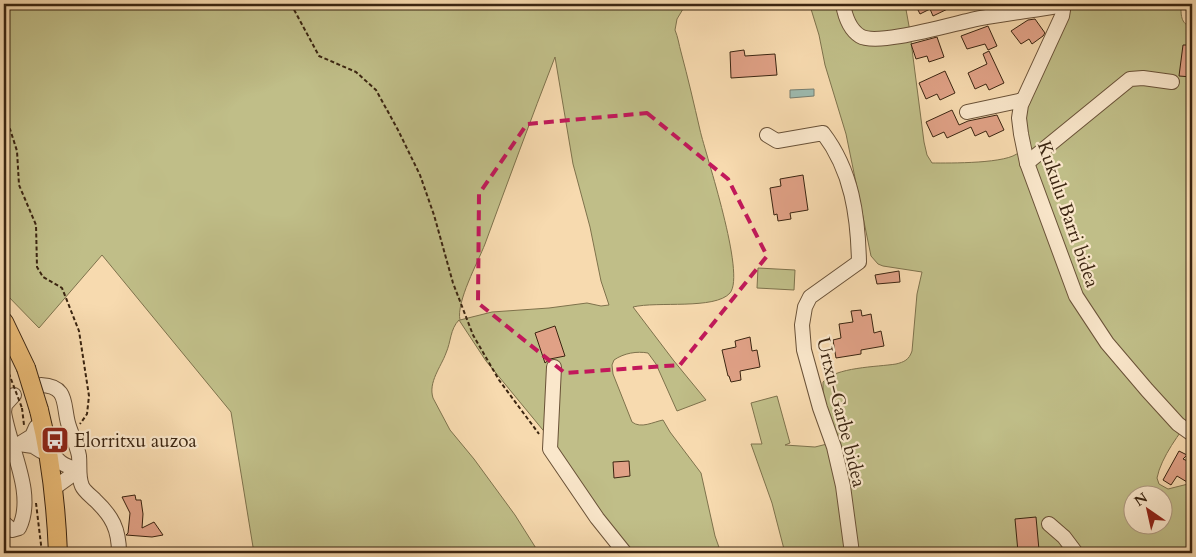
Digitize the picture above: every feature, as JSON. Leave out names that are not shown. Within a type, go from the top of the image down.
[{"type":"main road","points":[[4,322],[15,369]]},
{"type":"main road","points":[[4,338],[56,486],[58,553]]},
{"type":"main road","points":[[44,448],[51,553]]},
{"type":"street","points":[[843,4],[846,20],[861,37],[877,39],[920,32],[980,18],[1064,4]]},
{"type":"street","name":"Kukulu Barri bidea","points":[[1064,4],[1062,16],[1023,100],[1019,118],[1028,163],[1076,296],[1107,343],[1178,424],[1192,434]]},
{"type":"street","points":[[1028,163],[1130,79],[1143,78],[1172,82]]},
{"type":"street","points":[[967,112],[1023,100]]},
{"type":"street","name":"Urtxu-Garbe bidea","points":[[767,135],[776,141],[823,133],[832,145],[847,177],[855,202],[859,262],[810,297],[805,307],[802,326],[804,350],[820,408],[834,447],[843,486],[852,553]]},
{"type":"street","points":[[554,367],[550,449],[597,518],[625,553]]},
{"type":"street","points":[[41,385],[50,386],[61,393],[64,399],[71,432],[78,452],[82,488]]},
{"type":"street","points":[[4,523],[12,530],[19,528],[23,520],[24,496],[16,445],[8,434],[4,412],[6,405],[14,395]]},
{"type":"street","points":[[16,445],[32,436],[32,414]]},
{"type":"street","points":[[16,445],[44,448],[65,467],[79,470]]},
{"type":"street","points":[[56,486],[79,470]]},
{"type":"street","points":[[56,486],[72,484],[82,488],[110,516],[117,528],[119,553]]},
{"type":"street","points":[[1049,524],[1064,537],[1076,553]]},
{"type":"path","points":[[291,4],[319,56],[356,72],[376,90],[420,175],[454,283],[473,335],[499,380],[550,449]]},
{"type":"path","points":[[4,124],[10,129],[17,151],[19,185],[36,225],[37,267],[43,277],[62,288],[79,331],[89,396],[86,414],[79,427],[71,432]]},
{"type":"path","points":[[15,369],[32,414]]},
{"type":"highlighted area","points":[[647,113],[728,179],[767,256],[680,365],[565,373],[478,303],[479,194],[527,124]]},
{"type":"shaded area","points":[[4,4],[686,4],[677,19],[675,30],[723,214],[733,263],[734,282],[730,293],[712,302],[633,307],[706,400],[677,411],[656,364],[648,353],[635,352],[626,354],[614,360],[612,365],[613,374],[632,422],[643,425],[663,420],[701,473],[715,536],[721,553],[630,553],[552,441],[486,361],[459,320],[454,327],[448,349],[432,386],[433,398],[450,430],[515,515],[539,553],[254,553],[231,412],[102,255],[39,328],[4,292]],"holes":[[[555,57],[573,164],[590,227],[601,281],[609,305],[601,306],[587,303],[492,312],[460,320],[461,303],[464,293],[485,244]]]},
{"type":"shaded area","points":[[813,4],[905,4],[927,155],[932,163],[992,161],[1013,156],[1019,152],[1017,127],[1062,4],[1181,4],[1183,21],[1192,27],[1192,416],[1162,462],[1157,478],[1159,484],[1124,484],[1124,534],[1174,534],[1174,488],[1192,483],[1192,551],[1189,553],[785,553],[772,503],[751,444],[762,444],[751,403],[777,396],[790,443],[785,445],[815,447],[827,444],[834,430],[823,395],[823,382],[837,373],[896,364],[908,359],[912,351],[917,294],[922,272],[883,266],[878,264],[871,256],[846,134],[825,65],[811,9]]},
{"type":"shaded area","points":[[814,89],[814,96],[790,98],[790,90]]},
{"type":"shaded area","points":[[758,268],[795,270],[794,290],[757,288]]},
{"type":"building","points":[[915,4],[958,4],[933,16],[930,9],[920,14]]},
{"type":"building","points":[[1035,19],[1045,33],[1032,44],[1029,39],[1021,44],[1011,31],[1028,20]]},
{"type":"building","points":[[988,26],[997,46],[988,50],[985,44],[967,49],[961,36]]},
{"type":"building","points":[[937,37],[944,57],[929,62],[927,56],[916,59],[911,44]]},
{"type":"building","points":[[1183,45],[1192,45],[1192,77],[1179,76]]},
{"type":"building","points":[[744,50],[745,56],[775,54],[777,75],[731,78],[730,52]]},
{"type":"building","points":[[989,51],[1004,83],[989,90],[986,84],[975,89],[968,73],[987,64],[983,54]]},
{"type":"building","points":[[945,71],[955,93],[940,100],[937,94],[926,99],[919,83]]},
{"type":"building","points":[[952,110],[959,125],[968,121],[997,115],[1004,130],[989,137],[986,131],[975,136],[971,127],[947,138],[944,132],[933,137],[926,122]]},
{"type":"building","points":[[803,175],[808,210],[790,213],[791,219],[778,221],[777,214],[774,215],[770,188],[781,186],[780,179]]},
{"type":"building","points":[[899,271],[900,282],[877,284],[875,275]]},
{"type":"building","points":[[861,310],[862,316],[871,314],[874,333],[881,331],[884,346],[861,350],[861,354],[836,358],[833,340],[841,338],[839,324],[853,322],[851,311]]},
{"type":"building","points":[[555,326],[565,356],[550,359],[545,363],[535,333]]},
{"type":"building","points":[[750,337],[752,351],[757,350],[760,367],[740,371],[741,380],[731,382],[722,350],[736,347],[735,341]]},
{"type":"building","points":[[1179,451],[1187,455],[1183,459],[1192,463],[1192,485],[1177,476],[1172,484],[1163,480]]},
{"type":"building","points":[[629,461],[630,476],[614,478],[613,462]]},
{"type":"building","points":[[135,495],[136,500],[141,500],[142,528],[154,522],[163,535],[152,537],[126,535],[128,533],[130,513],[122,497]]},
{"type":"building","points":[[1036,517],[1039,550],[1018,552],[1015,519]]},
{"type":"place","name":"Elorritxu auzoa","points":[[55,440]]}]
